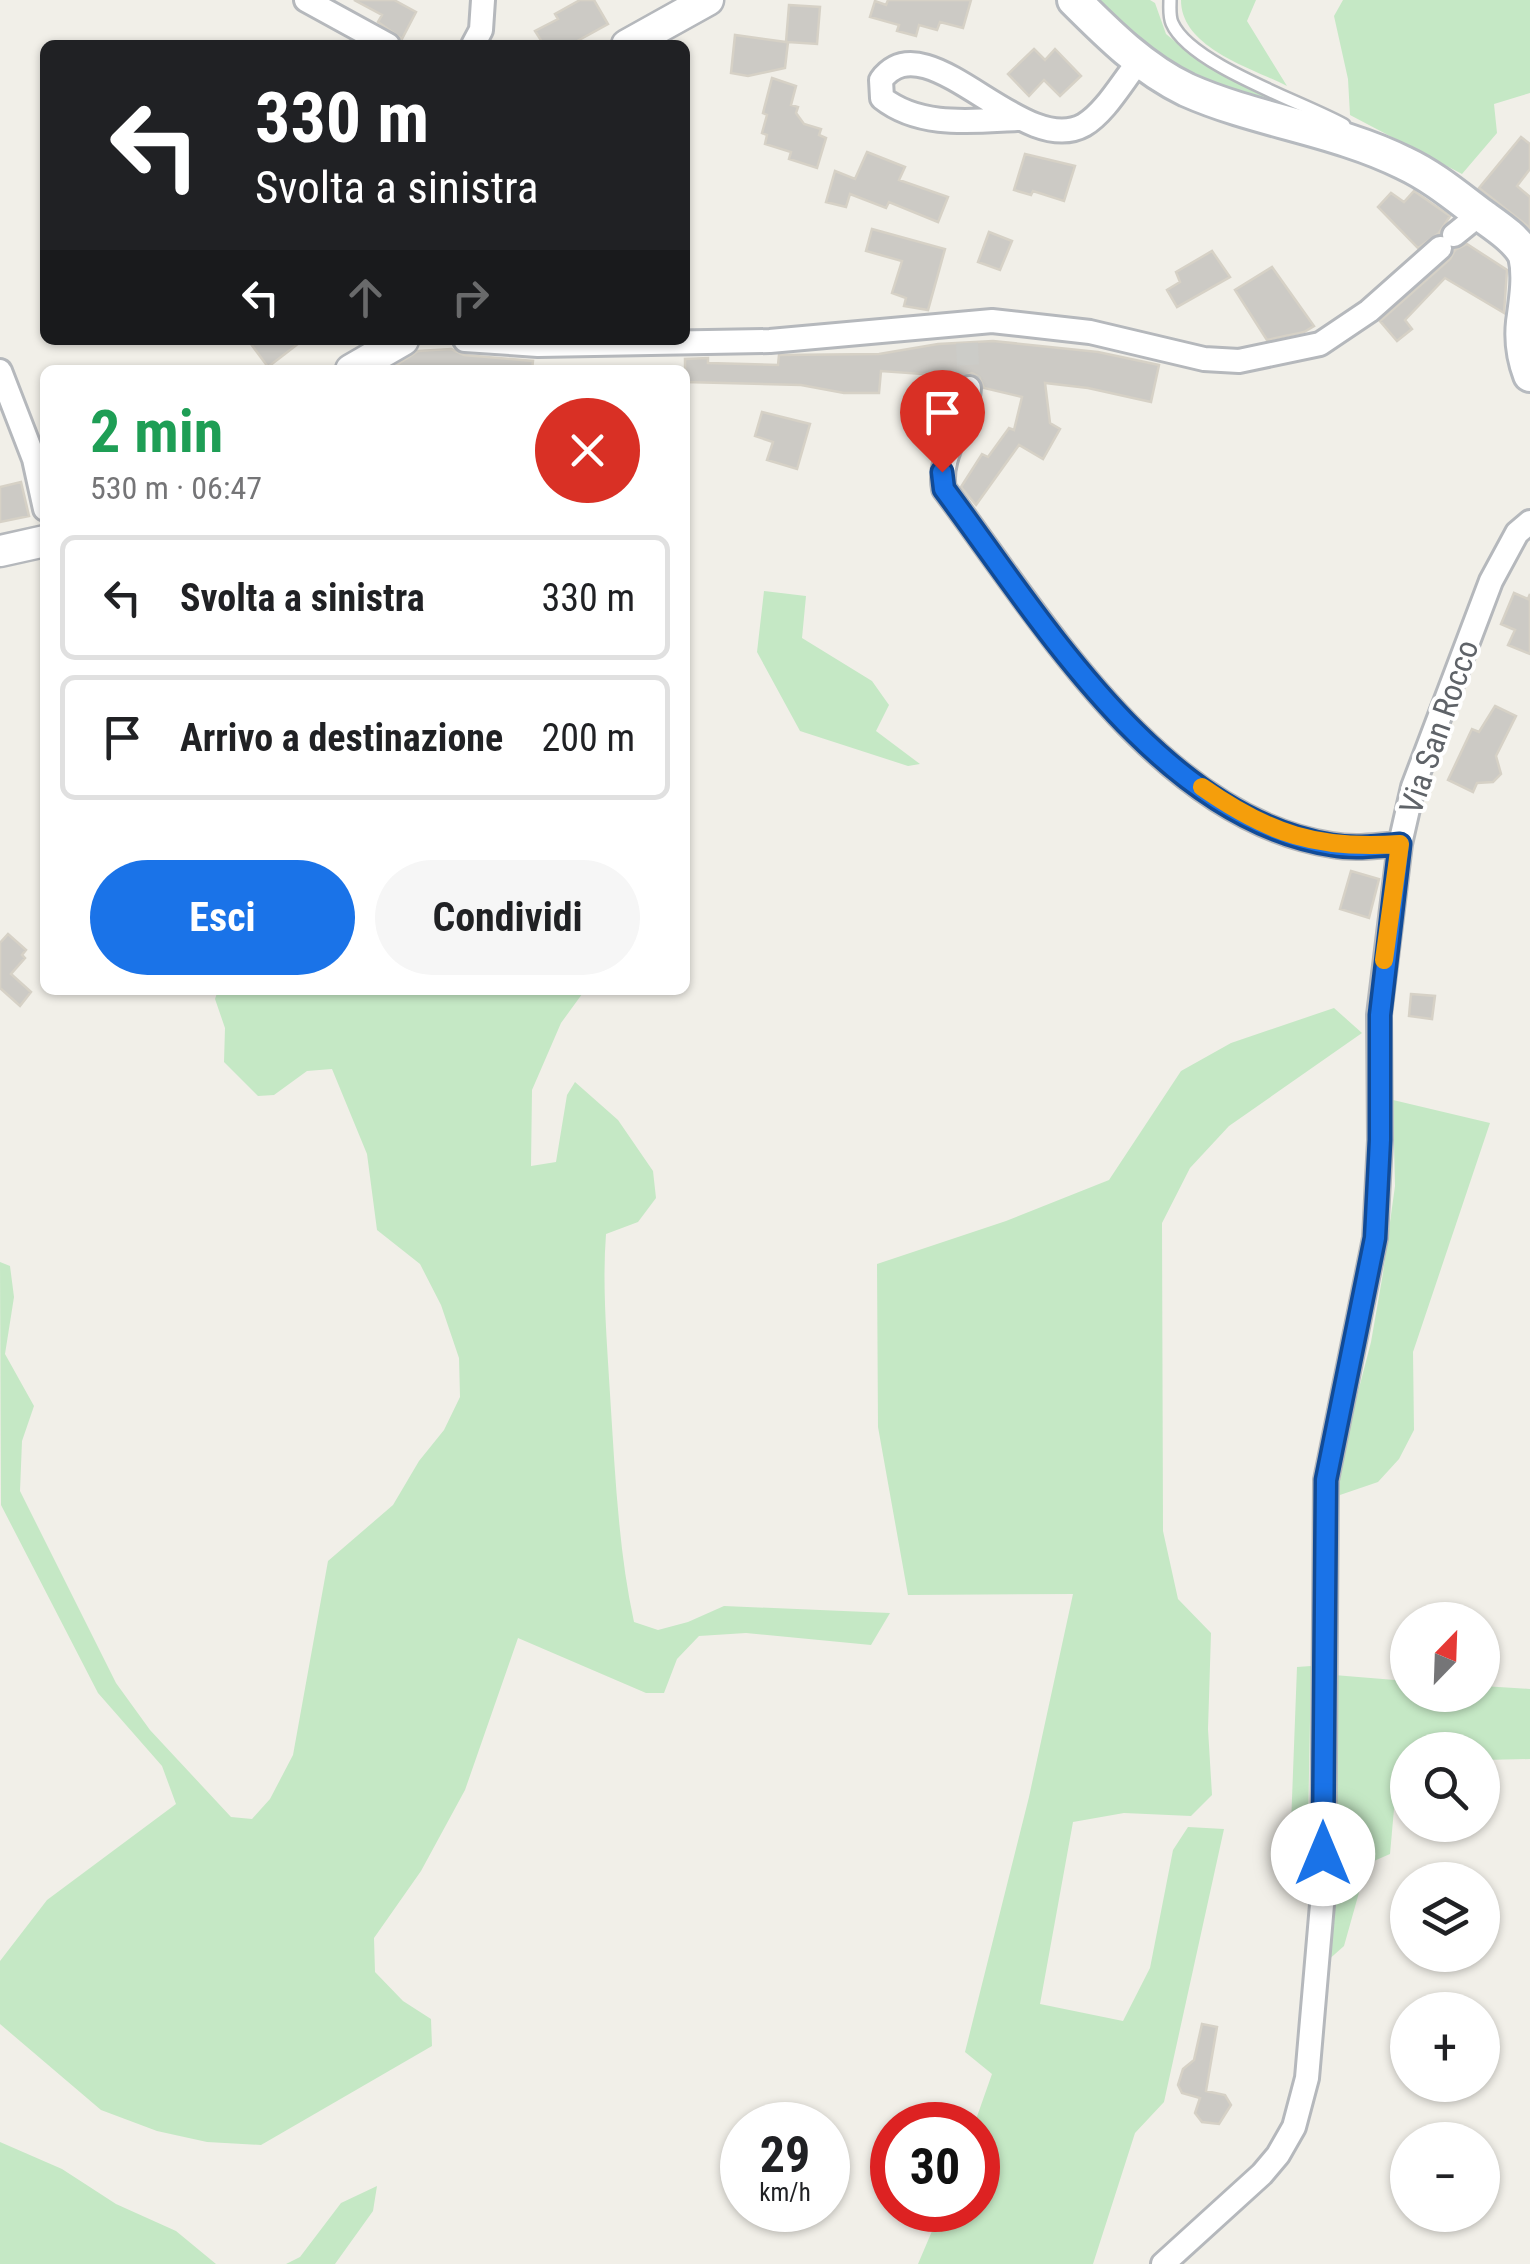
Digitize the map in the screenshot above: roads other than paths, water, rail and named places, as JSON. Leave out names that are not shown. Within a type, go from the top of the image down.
[{"type":"main road","points":[[1074,0],[1140,60],[1186,89],[1242,112],[1374,150],[1431,178],[1480,214],[1520,247],[1528,260],[1523,326],[1530,375]]},
{"type":"street","points":[[306,0],[379,40]]},
{"type":"street","points":[[476,40],[481,30],[483,0]]},
{"type":"street","points":[[636,40],[708,0]]},
{"type":"street","points":[[1018,119],[952,122],[908,113],[882,98],[880,80],[898,67],[920,66],[944,72],[1018,119],[1057,130],[1083,125],[1096,116],[1140,60]]},
{"type":"street","points":[[690,342],[967,332],[992,320],[1090,332],[1204,359],[1239,362],[1320,344],[1370,310],[1480,214]]},
{"type":"street","points":[[360,365],[394,345]]},
{"type":"street","points":[[0,371],[34,458],[40,485]]},
{"type":"street","points":[[970,388],[967,410],[942,472],[944,489],[1101,699],[1174,767],[1241,812],[1288,834],[1334,846],[1400,844]]},
{"type":"street","name":"Via San Rocco","points":[[1162,2264],[1278,2155],[1294,2126],[1307,2078],[1322,1893],[1326,1480],[1375,1238],[1380,1015],[1400,844],[1419,769],[1492,581],[1517,533],[1530,522]]},
{"type":"street","points":[[0,551],[40,543]]},
{"type":"lane","points":[[1170,0],[1173,25],[1194,48],[1222,66],[1334,120],[1374,150]]},
{"type":"tunnel","points":[[967,343],[969,388]]}]
